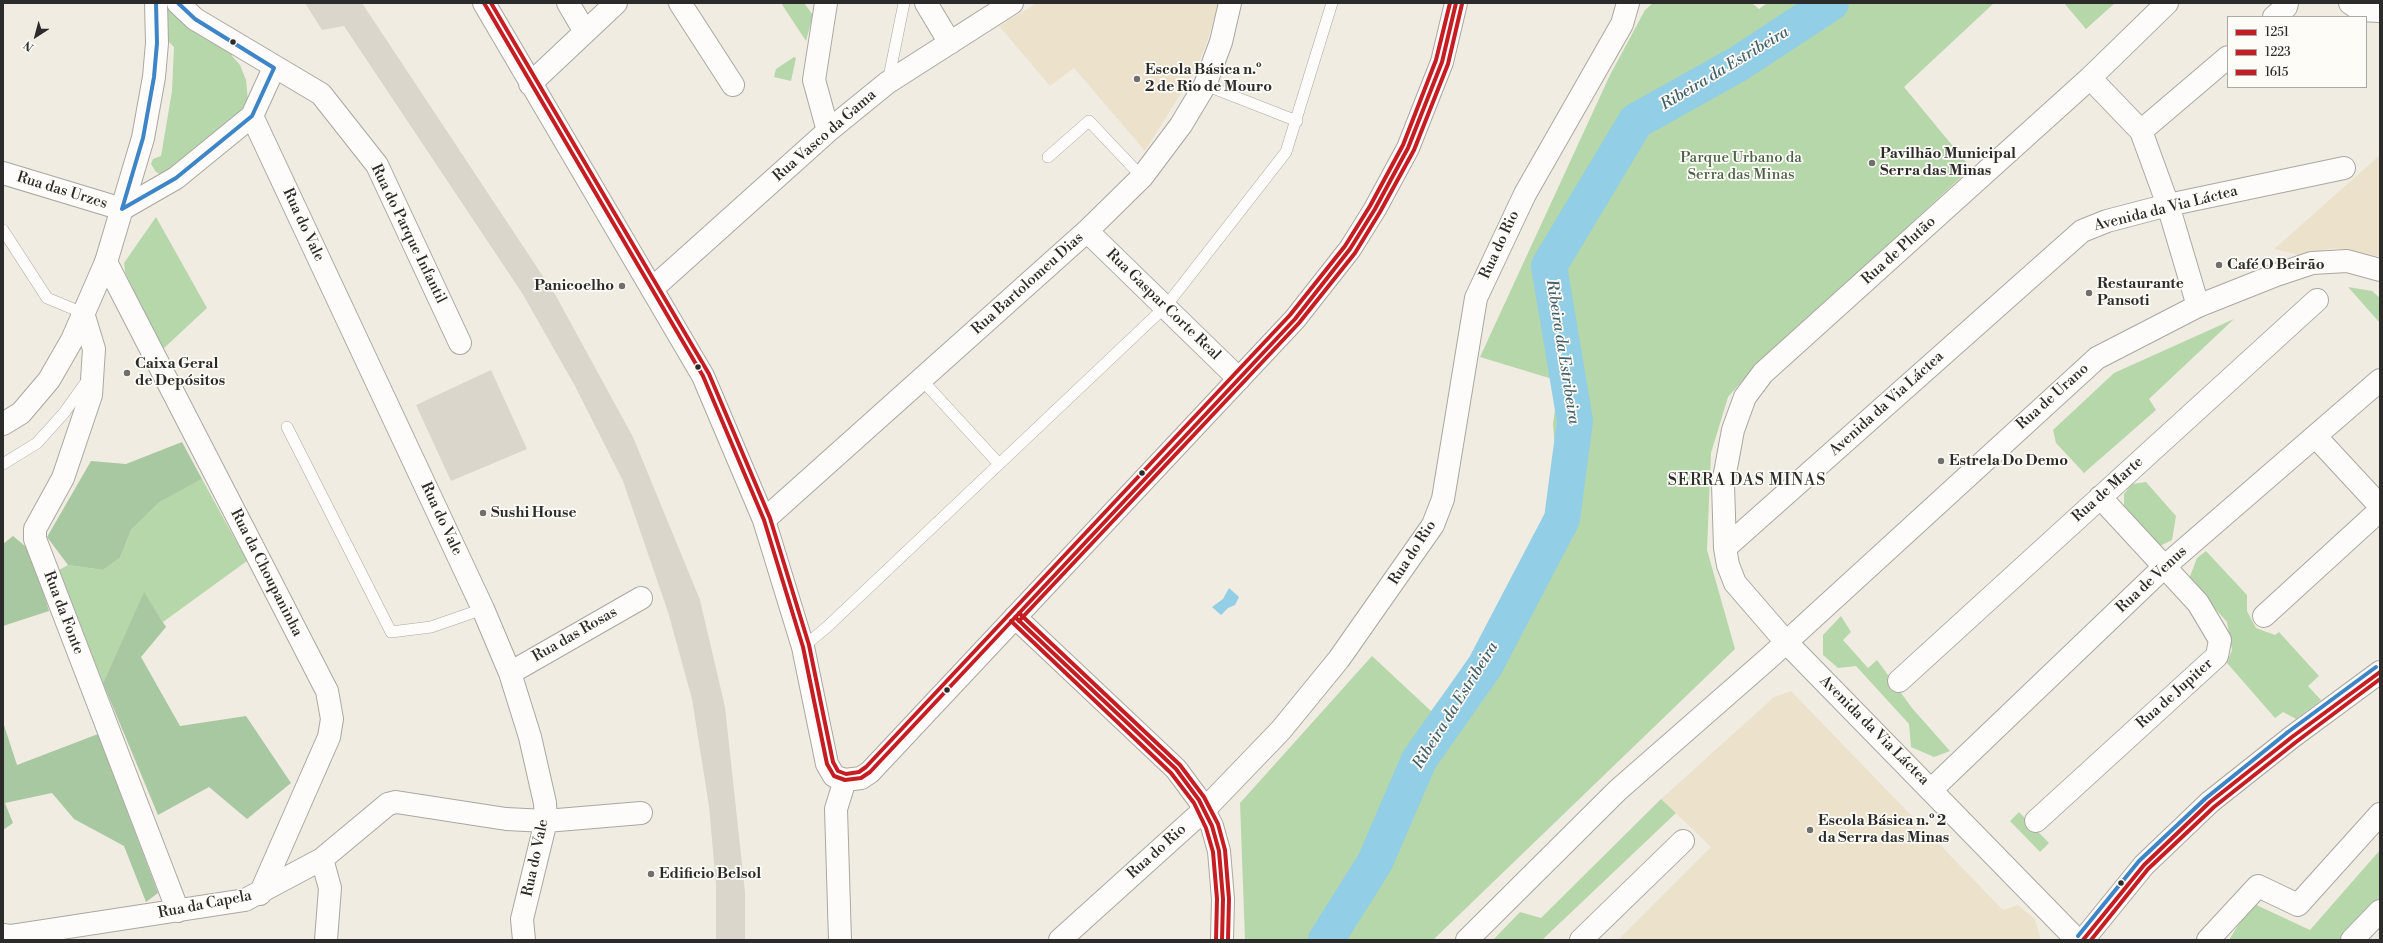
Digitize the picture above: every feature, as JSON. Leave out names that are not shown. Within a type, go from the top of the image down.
[{"type":"street","points":[[3,424],[21,412],[49,380],[72,340],[106,262],[143,138],[154,77],[157,43],[156,3]]},
{"type":"street","name":"Rua do Parque Infantil","points":[[178,3],[195,19],[274,68],[309,85],[321,94],[377,165],[460,343]]},
{"type":"street","points":[[484,3],[530,84],[653,288],[704,376],[764,520],[803,647],[827,764],[834,776],[845,780],[861,778],[870,772],[1295,319],[1350,249],[1375,209],[1411,141],[1442,62],[1456,3]]},
{"type":"street","points":[[568,3],[586,32]]},
{"type":"street","points":[[530,84],[616,3]]},
{"type":"street","points":[[680,3],[733,85]]},
{"type":"street","points":[[826,3],[814,80],[828,131]]},
{"type":"street","points":[[926,3],[950,43]]},
{"type":"street","name":"Rua Vasco da Gama","points":[[653,288],[828,131],[887,83],[1012,3]]},
{"type":"street","name":"Rua Bartolomeu Dias","points":[[764,520],[1087,231],[1142,177],[1181,125],[1205,85],[1221,42],[1230,3]]},
{"type":"street","name":"Rua do Rio","points":[[1060,940],[1204,810],[1281,730],[1339,659],[1433,525],[1443,499],[1476,298],[1524,194],[1622,24],[1628,3]]},
{"type":"street","name":"Rua de Plutão","points":[[1725,548],[1723,484],[1733,430],[1745,397],[1764,373],[2090,78],[2167,3]]},
{"type":"street","points":[[2275,16],[2286,7],[2288,3]]},
{"type":"street","points":[[2350,3],[2360,10],[2380,11]]},
{"type":"street","points":[[2141,132],[2227,58]]},
{"type":"street","points":[[122,209],[176,178],[252,116],[274,68]]},
{"type":"street","points":[[2090,78],[2141,132],[2168,205],[2198,306]]},
{"type":"street","name":"Rua do Vale","points":[[252,116],[483,609],[510,673],[530,737],[545,802],[546,821],[522,919],[524,940]]},
{"type":"street","name":"Avenida da Via Láctea","points":[[2077,940],[1932,789],[1786,642],[1735,583],[1728,565],[1725,548],[2082,230],[2107,221],[2168,205],[2344,168]]},
{"type":"street","name":"Rua das Urzes","points":[[3,173],[122,209]]},
{"type":"street","name":"Rua Gaspar Corte Real","points":[[1087,231],[1166,306],[1239,379]]},
{"type":"street","name":"Rua de Urano","points":[[1467,940],[1618,790],[1786,642],[2097,358],[2198,306],[2276,275],[2312,263],[2347,261],[2380,270]]},
{"type":"street","name":"Rua da Choupaninha","points":[[106,262],[327,691],[332,719],[329,737],[260,894]]},
{"type":"street","name":"Rua de Marte","points":[[1899,681],[2316,300]]},
{"type":"street","name":"Rua da Fonte","points":[[83,313],[94,349],[91,395],[76,447],[63,478],[34,529],[35,539],[178,911]]},
{"type":"street","name":"Rua de Venus","points":[[1932,789],[2164,567],[2316,437],[2380,380]]},
{"type":"street","points":[[2316,437],[2380,506]]},
{"type":"street","name":"Rua de Jupiter","points":[[2036,821],[2216,656],[2220,640],[2198,603],[2100,497]]},
{"type":"street","points":[[2264,616],[2380,510]]},
{"type":"street","name":"Rua das Rosas","points":[[510,673],[641,598]]},
{"type":"street","points":[[1016,617],[1176,769],[1204,810],[1212,826],[1219,851],[1223,899],[1222,940]]},
{"type":"street","points":[[2083,940],[2144,865],[2210,802],[2292,737],[2380,672]]},
{"type":"street","points":[[840,940],[836,809],[845,780]]},
{"type":"street","name":"Rua da Capela","points":[[3,935],[10,936],[244,900],[260,894],[322,859],[388,804],[396,802],[506,819],[546,821],[641,813]]},
{"type":"street","points":[[2208,940],[2258,886],[2298,905],[2380,814]]},
{"type":"street","points":[[1581,940],[1683,841]]},
{"type":"street","points":[[322,859],[330,888],[326,940]]},
{"type":"street","points":[[2352,940],[2380,910]]},
{"type":"lane","points":[[887,83],[904,3]]},
{"type":"lane","points":[[803,647],[1166,306],[1286,152],[1297,121],[1332,3]]},
{"type":"lane","points":[[1205,85],[1297,121]]},
{"type":"lane","points":[[1048,157],[1089,121],[1142,177]]},
{"type":"lane","points":[[3,230],[47,298],[83,313]]},
{"type":"lane","points":[[3,464],[37,443],[64,413],[93,374]]},
{"type":"lane","points":[[922,380],[999,464]]},
{"type":"lane","points":[[287,427],[391,632],[431,626],[483,609]]},
{"type":"shaded area","points":[[305,3],[362,3],[556,296],[633,437],[700,600],[725,707],[745,892],[745,940],[716,940],[716,885],[709,806],[692,699],[668,612],[623,481],[575,386],[522,293],[344,26],[322,30]]},
{"type":"shaded area","name":"Escola Básica n.º 2 de Rio de Mouro","points":[[1037,3],[1219,3],[1206,45],[1195,71],[1145,151],[1074,68],[1050,86],[999,26]]},
{"type":"shaded area","points":[[2380,155],[2380,257],[2334,248],[2299,255],[2274,249]]},
{"type":"shaded area","points":[[491,370],[527,449],[451,481],[416,405]]},
{"type":"shaded area","name":"Escola Básica n.º 2 da Serra das Minas","points":[[1791,691],[2003,910],[2018,905],[2035,919],[2041,940],[1618,940],[1711,847],[1661,799],[1774,697]]},
{"type":"green space","points":[[781,3],[804,3],[813,15],[806,41]]},
{"type":"green space","name":"Parque Urbano da Serra das Minas","points":[[1653,3],[1752,3],[1759,9],[1767,3],[1994,3],[1904,87],[1971,168],[1751,371],[1728,397],[1711,453],[1707,550],[1735,649],[1433,940],[1245,940],[1240,803],[1372,656],[1431,711],[1506,611],[1559,504],[1553,424],[1559,381],[1480,357],[1610,75],[1645,10]]},
{"type":"green space","points":[[2064,3],[2115,3],[2086,29]]},
{"type":"green space","points":[[169,6],[234,50],[232,56],[240,65],[246,80],[248,101],[246,107],[176,163],[177,170],[163,176],[156,172],[151,164],[153,159],[161,156],[172,91],[174,47],[168,41],[166,9]]},
{"type":"green space","points":[[794,57],[796,58],[791,81],[774,77],[776,69]]},
{"type":"green space","points":[[156,217],[207,308],[162,350],[125,272],[124,263]]},
{"type":"green space","points":[[2348,287],[2372,291],[2380,298],[2380,323]]},
{"type":"green space","points":[[2234,319],[2149,399],[2156,410],[2084,473],[2056,443],[2053,430],[2114,373]]},
{"type":"green space","points":[[182,442],[202,479],[159,502],[131,530],[120,558],[103,570],[68,565],[47,537],[91,461],[126,464]]},
{"type":"green space","points":[[202,479],[247,561],[163,622],[144,593],[103,683],[59,570],[68,565],[103,570],[120,558],[131,530],[159,501]]},
{"type":"green space","points":[[2146,482],[2176,516],[2172,540],[2158,547],[2124,510],[2124,494],[2132,484]]},
{"type":"green space","points":[[13,536],[31,551],[49,611],[3,626],[3,544]]},
{"type":"green space","points":[[2206,551],[2247,595],[2247,611],[2256,628],[2275,635],[2279,632],[2319,676],[2308,686],[2321,700],[2296,719],[2283,712],[2275,718],[2227,663],[2232,650],[2227,622],[2189,579],[2197,558]]},
{"type":"green space","points":[[144,592],[166,627],[141,657],[180,726],[246,716],[291,783],[247,819],[209,787],[158,815],[103,683]]},
{"type":"green space","points":[[1841,616],[1851,632],[1843,640],[1868,668],[1877,660],[1912,708],[1950,751],[1934,757],[1911,747],[1909,724],[1856,666],[1838,668],[1823,655],[1823,635]]},
{"type":"green space","points":[[3,722],[17,765],[98,734],[158,893],[146,902],[124,846],[74,819],[52,793],[5,803],[13,823],[3,830]]},
{"type":"green space","points":[[1661,799],[1676,813],[1542,940],[1493,940],[1520,912],[1541,918]]},
{"type":"green space","points":[[2019,812],[2049,843],[2040,852],[2010,821]]},
{"type":"green space","points":[[2380,850],[2380,901],[2342,940],[2229,940],[2252,903],[2310,930]]},
{"type":"water","points":[[1229,588],[1239,597],[1235,605],[1228,608],[1221,615],[1212,607],[1223,599]]},
{"type":"waterway","name":"Ribeira da Estribeira","points":[[1326,940],[1375,862],[1419,760],[1485,666],[1562,519],[1575,421],[1549,266],[1636,121],[1738,64],[1831,3]]},
{"type":"transit line","points":[[122,209],[143,138],[154,77],[157,43],[156,3]]},
{"type":"transit line","points":[[178,3],[195,19],[274,68]]},
{"type":"transit line","name":"1251","points":[[484,3],[703,376],[764,520],[803,647],[827,764],[834,776],[845,780],[861,778],[870,772],[1295,319],[1350,249],[1375,209],[1408,148],[1442,62],[1456,3]]},
{"type":"transit line","name":"1615","points":[[491,3],[709,374],[770,518],[809,645],[833,762],[838,771],[846,774],[859,772],[866,767],[1290,315],[1345,246],[1370,206],[1403,145],[1436,60],[1450,3]]},
{"type":"transit line","name":"1223","points":[[1019,621],[1299,323],[1355,253],[1380,212],[1414,150],[1448,64],[1462,4]]},
{"type":"transit line","points":[[122,209],[176,178],[252,116],[274,68]]},
{"type":"transit line","name":"1615","points":[[1019,613],[1180,765],[1204,797],[1218,824],[1225,850],[1229,899],[1228,940]]},
{"type":"transit line","name":"1251","points":[[1015,617],[1176,769],[1199,800],[1212,826],[1219,851],[1223,899],[1222,940]]},
{"type":"transit line","name":"1223","points":[[1011,621],[1171,773],[1194,803],[1206,828],[1213,852],[1217,899],[1216,940]]},
{"type":"transit line","points":[[2078,936],[2139,861],[2206,798],[2288,732],[2376,667]]},
{"type":"transit line","name":"1251","points":[[2083,940],[2144,865],[2210,802],[2292,737],[2380,672]]},
{"type":"transit line","name":"1223","points":[[2091,940],[2148,869],[2214,807],[2296,742],[2380,679]]},
{"type":"place","name":"Escola Básica n.º 2 de Rio de Mouro","points":[[1137,79]]},
{"type":"place","name":"Pavilhão Municipal Serra das Minas","points":[[1872,163]]},
{"type":"place","name":"Café O Beirão","points":[[2219,265]]},
{"type":"place","name":"Panicoelho","points":[[622,286]]},
{"type":"place","name":"Restaurante Pansoti","points":[[2089,293]]},
{"type":"place","name":"Caixa Geral de Depósitos","points":[[127,373]]},
{"type":"place","name":"Estrela Do Demo","points":[[1941,461]]},
{"type":"place","name":"Sushi House","points":[[483,513]]},
{"type":"place","name":"Escola Básica n.º 2 da Serra das Minas","points":[[1810,830]]},
{"type":"place","name":"Edificio Belsol","points":[[651,874]]},
{"type":"district","name":"SERRA DAS MINAS","points":[[1747,481]]}]
